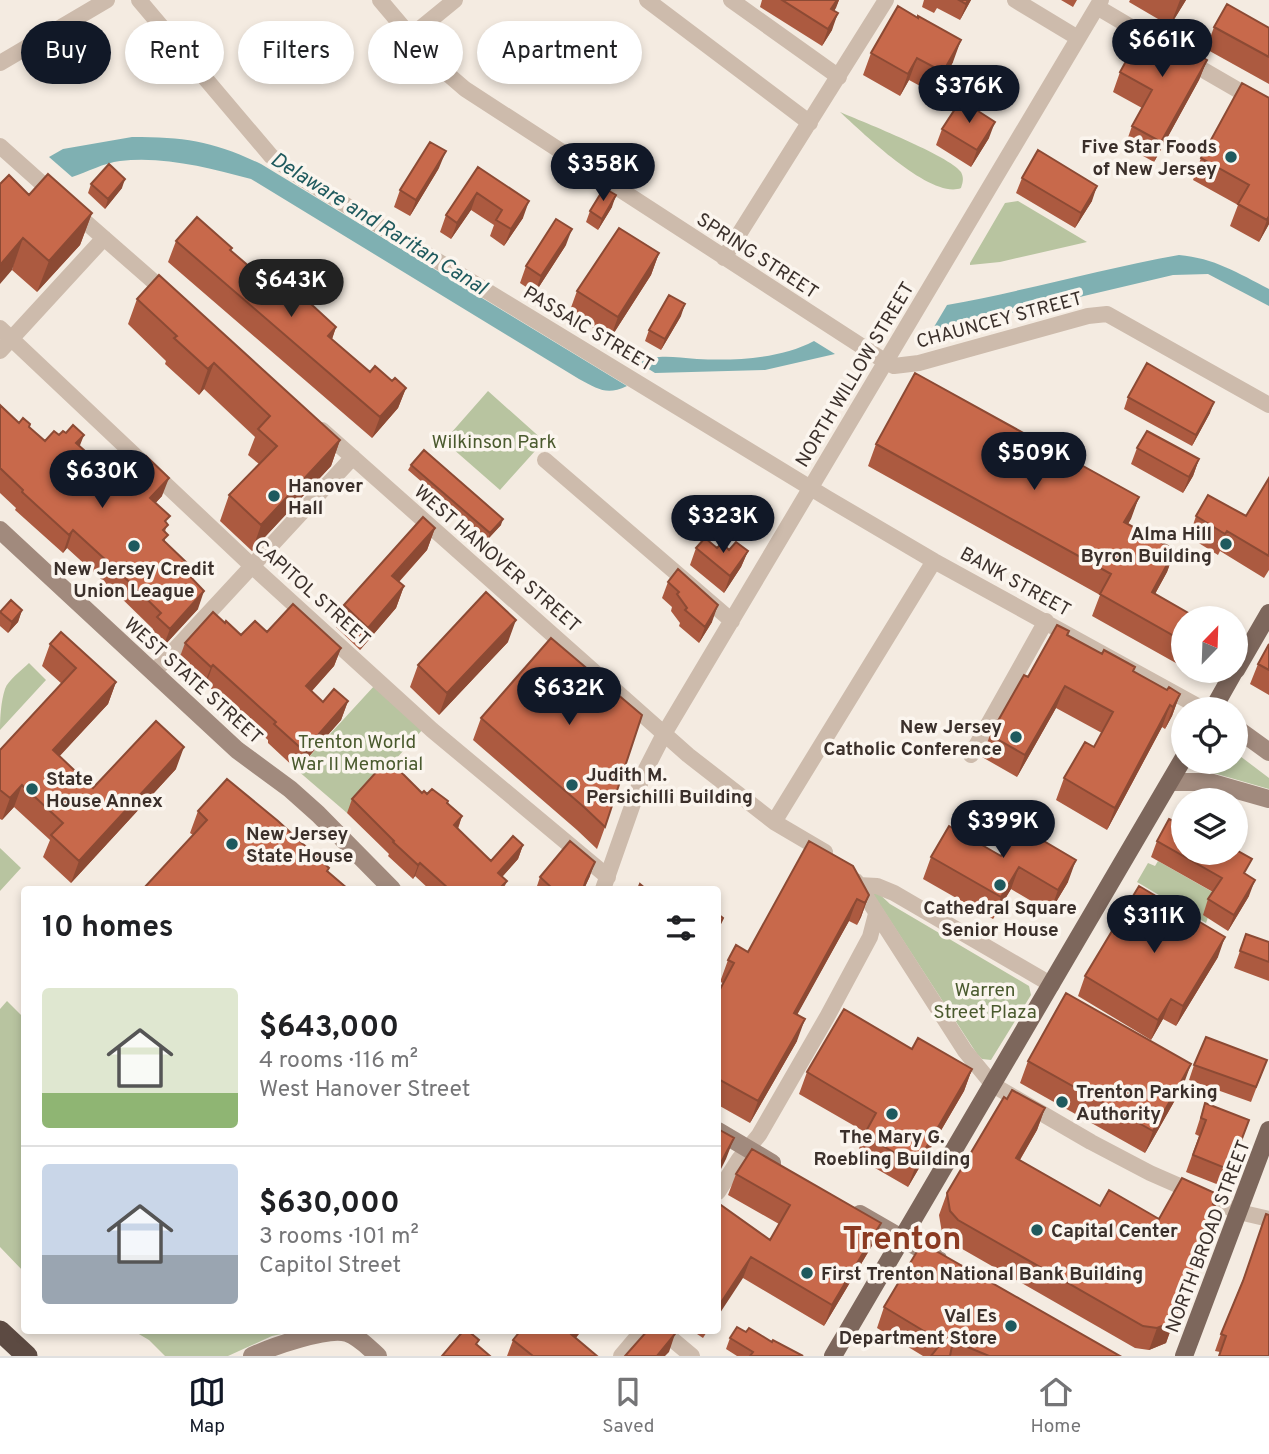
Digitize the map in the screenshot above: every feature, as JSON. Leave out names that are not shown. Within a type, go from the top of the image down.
[{"type":"highway","points":[[0,1331],[27,1356]]},
{"type":"main road","points":[[1248,650],[1269,614]]},
{"type":"main road","points":[[833,1356],[1175,774]]},
{"type":"main road","name":"NORTH BROAD STREET","points":[[1184,1356],[1269,1130]]},
{"type":"street","points":[[0,63],[107,0]]},
{"type":"street","name":"PASSAIC STREET","points":[[139,0],[258,141],[284,166],[810,488]]},
{"type":"street","name":"SPRING STREET","points":[[380,0],[398,21]]},
{"type":"street","points":[[429,21],[455,0]]},
{"type":"street","points":[[647,0],[810,123]]},
{"type":"street","points":[[731,0],[839,77]]},
{"type":"street","points":[[724,258],[886,0]]},
{"type":"street","points":[[1014,0],[1078,38]]},
{"type":"street","points":[[1099,4],[1269,108]]},
{"type":"street","name":"NORTH WILLOW STREET","points":[[606,883],[643,775],[664,734],[1099,4]]},
{"type":"street","name":"SPRING STREET","points":[[459,84],[886,362]]},
{"type":"street","points":[[0,145],[186,310]]},
{"type":"street","points":[[0,351],[6,333],[104,238]]},
{"type":"street","name":"CHAUNCEY STREET","points":[[886,362],[894,366],[919,363],[1088,316],[1107,314],[1269,405]]},
{"type":"street","name":"CAPITOL STREET","points":[[6,333],[253,566],[432,730],[606,883]]},
{"type":"street","name":"WEST HANOVER STREET","points":[[306,416],[664,734],[747,803],[843,866],[858,884],[969,1058],[993,1085],[1116,1156],[1240,1212],[1269,1219]]},
{"type":"street","points":[[153,673],[353,457]]},
{"type":"street","points":[[545,460],[732,621]]},
{"type":"street","name":"BANK STREET","points":[[810,488],[934,561],[1182,697]]},
{"type":"street","name":"WEST STATE STREET","points":[[0,530],[237,750],[309,805],[389,886]]},
{"type":"street","points":[[774,822],[934,561]]},
{"type":"street","points":[[971,755],[1046,621]]},
{"type":"street","points":[[1248,737],[1269,752]]},
{"type":"street","points":[[1170,782],[1209,782],[1269,799]]},
{"type":"street","points":[[858,884],[877,886],[894,893],[1052,985]]},
{"type":"street","points":[[721,1187],[738,1159],[759,1135],[827,1017],[870,937],[876,914]]},
{"type":"street","points":[[721,1133],[793,1175]]},
{"type":"street","points":[[841,1203],[954,1268]]},
{"type":"street","points":[[252,1356],[308,1337],[327,1334]]},
{"type":"street","points":[[351,1334],[378,1356]]},
{"type":"street","points":[[621,1356],[640,1334]]},
{"type":"street","points":[[666,1334],[692,1356]]},
{"type":"green space","points":[[840,112],[954,165],[962,174],[961,188],[948,189],[915,174],[880,148]]},
{"type":"green space","points":[[1018,201],[1087,242],[1000,262],[970,265],[1005,203]]},
{"type":"green space","name":"Wilkinson Park","points":[[488,391],[544,441],[500,490],[444,441]]},
{"type":"green space","points":[[29,663],[46,680],[0,730],[5,689]]},
{"type":"green space","name":"Trenton World War II Memorial","points":[[375,685],[423,729],[347,813],[297,770]]},
{"type":"green space","points":[[1248,762],[1269,778],[1269,789],[1217,774],[1248,774]]},
{"type":"green space","points":[[0,848],[21,868],[0,891]]},
{"type":"green space","points":[[1158,861],[1216,894],[1206,923],[1137,882],[1148,863],[1155,866]]},
{"type":"green space","name":"Warren Street Plaza","points":[[875,890],[890,904],[1029,986],[1031,995],[991,1060],[982,1059],[977,1054],[873,894]]},
{"type":"green space","points":[[7,1001],[21,1015],[21,1269],[0,1247],[0,1009]]},
{"type":"green space","points":[[139,1334],[282,1334],[228,1356],[165,1356]]},
{"type":"water","points":[[132,137],[168,138],[213,145],[261,164],[627,386],[608,391],[579,379],[251,179],[186,164],[153,160],[120,161],[72,177],[49,157],[63,149]]},
{"type":"water","points":[[1179,255],[1215,263],[1269,289],[1269,306],[1208,274],[1173,275],[931,332],[947,305]]},
{"type":"water","points":[[814,341],[835,354],[765,370],[655,373],[639,363],[660,357],[711,360],[757,358],[787,352]]},
{"type":"building","points":[[782,0],[837,0],[831,9],[838,13],[828,29]]},
{"type":"building","points":[[1227,4],[1269,28],[1269,57],[1214,27]]},
{"type":"building","points":[[898,6],[961,40],[943,72],[917,58],[908,74],[871,53]]},
{"type":"building","points":[[1146,25],[1207,60],[1161,142],[1132,126],[1152,90],[1120,72]]},
{"type":"building","points":[[1242,83],[1269,98],[1267,220],[1238,204],[1249,185],[1201,158]]},
{"type":"building","points":[[961,100],[995,122],[977,150],[942,129]]},
{"type":"building","points":[[430,142],[446,151],[416,200],[400,190]]},
{"type":"building","points":[[1038,150],[1097,186],[1081,213],[1022,178]]},
{"type":"building","points":[[109,164],[125,179],[108,199],[91,184]]},
{"type":"building","points":[[478,167],[529,201],[511,229],[496,220],[502,210],[477,193],[457,223],[446,215]]},
{"type":"building","points":[[48,174],[92,213],[49,261],[23,238],[0,265],[0,184],[9,175],[29,195]]},
{"type":"building","points":[[604,188],[616,195],[602,219],[590,211]]},
{"type":"building","points":[[197,217],[232,248],[230,250],[295,306],[303,297],[311,304],[336,327],[328,336],[370,372],[375,366],[392,381],[395,378],[406,388],[380,417],[176,241]]},
{"type":"building","points":[[556,219],[572,229],[541,276],[526,266]]},
{"type":"building","points":[[619,228],[659,253],[618,317],[577,291]]},
{"type":"building","points":[[159,275],[340,440],[261,525],[229,495],[277,446],[258,429],[270,416],[214,363],[208,369],[137,299]]},
{"type":"building","points":[[669,295],[685,304],[665,339],[649,330]]},
{"type":"building","points":[[1147,363],[1214,402],[1196,435],[1128,397]]},
{"type":"building","points":[[915,373],[1139,497],[1124,522],[1175,550],[1152,592],[1176,606],[1171,606],[1171,634],[1100,594],[1111,574],[876,444]]},
{"type":"building","points":[[0,405],[19,423],[23,418],[45,441],[54,431],[59,435],[63,431],[66,433],[73,425],[84,435],[76,443],[122,484],[146,456],[169,478],[150,498],[170,516],[165,521],[168,525],[163,530],[168,535],[163,540],[186,562],[181,567],[204,591],[170,629],[157,617],[161,613],[120,573],[73,530],[69,535],[0,468]]},
{"type":"building","points":[[1147,431],[1199,459],[1189,477],[1137,448]]},
{"type":"building","points":[[424,450],[503,519],[490,533],[411,465]]},
{"type":"building","points":[[1269,478],[1269,556],[1196,516],[1208,495],[1246,516]]},
{"type":"building","points":[[423,517],[435,528],[392,576],[404,586],[368,628],[344,605]]},
{"type":"building","points":[[705,538],[717,548],[722,543],[729,550],[736,542],[748,551],[730,576],[696,548]]},
{"type":"building","points":[[678,569],[718,605],[705,627],[685,610],[687,608],[677,594],[679,592],[668,582]]},
{"type":"building","points":[[486,592],[516,620],[447,693],[418,665]]},
{"type":"building","points":[[11,600],[22,610],[12,622],[0,612]]},
{"type":"building","points":[[293,604],[341,648],[306,686],[323,702],[334,689],[348,701],[304,751],[274,724],[276,722],[185,643],[213,612],[241,635],[255,621],[267,632]]},
{"type":"building","points":[[1057,625],[1069,631],[1067,635],[1102,654],[1104,650],[1135,667],[1133,671],[1167,690],[1169,687],[1180,694],[1178,697],[1171,697],[1171,706],[1115,808],[1064,778],[1085,742],[1094,747],[1113,712],[1065,686],[1025,755],[990,735],[1024,675],[1028,677]]},
{"type":"building","name":"State House Annex","points":[[61,632],[116,682],[53,750],[93,788],[156,721],[184,747],[79,861],[51,835],[63,823],[22,785],[10,798],[0,790],[0,750],[76,668],[50,644]]},
{"type":"building","name":"Judith M. Persichilli Building","points":[[551,638],[642,715],[605,827],[481,718]]},
{"type":"building","points":[[1269,644],[1269,670],[1258,664]]},
{"type":"building","points":[[388,759],[422,793],[424,791],[427,794],[432,789],[448,801],[462,816],[454,825],[491,861],[513,836],[523,845],[498,873],[507,881],[502,886],[446,886],[393,842],[352,799]]},
{"type":"building","name":"New Jersey State House","points":[[227,779],[278,821],[344,886],[146,886],[207,820],[198,811]]},
{"type":"building","points":[[1169,819],[1171,820],[1171,849],[1157,841]]},
{"type":"building","points":[[949,826],[1001,856],[1018,826],[1076,860],[1058,890],[1019,867],[1001,897],[931,857]]},
{"type":"building","points":[[570,841],[595,862],[584,886],[550,886],[540,877]]},
{"type":"building","points":[[809,841],[853,866],[869,895],[865,903],[857,899],[794,1013],[805,1019],[758,1101],[721,1081],[721,987],[734,963],[728,960],[736,945],[748,952]]},
{"type":"building","points":[[1248,857],[1252,859],[1244,873],[1255,880],[1234,915],[1208,899],[1222,878],[1199,865],[1248,865]]},
{"type":"building","points":[[1139,886],[1225,937],[1183,1006],[1171,999],[1158,1020],[1085,976]]},
{"type":"building","points":[[1246,934],[1269,942],[1269,962],[1240,951]]},
{"type":"building","points":[[1066,993],[1191,1064],[1153,1131],[1028,1061]]},
{"type":"building","name":"The Mary G. Roebling Building","points":[[844,1009],[912,1049],[918,1038],[972,1069],[916,1165],[864,1135],[876,1113],[807,1072]]},
{"type":"building","points":[[1206,1037],[1267,1060],[1256,1087],[1194,1065]]},
{"type":"building","name":"Capital Center","points":[[1012,1090],[1045,1108],[1016,1158],[1100,1206],[1109,1190],[1159,1219],[1182,1178],[1217,1194],[1174,1321],[1157,1328],[1143,1326],[958,1220],[950,1211],[947,1193],[1004,1097],[1007,1099]]},
{"type":"building","points":[[1205,1103],[1249,1120],[1230,1170],[1193,1155],[1206,1120],[1201,1118]]},
{"type":"building","points":[[721,1131],[734,1138],[721,1162]]},
{"type":"building","points":[[752,1149],[881,1223],[832,1305],[751,1257],[721,1302],[721,1205],[770,1240],[790,1205],[736,1174]]},
{"type":"building","points":[[1266,1214],[1269,1215],[1269,1356],[1219,1356],[1226,1336],[1221,1334]]},
{"type":"building","points":[[922,1243],[1120,1356],[989,1356],[953,1341],[950,1356],[931,1356],[942,1342],[884,1307]]},
{"type":"building","points":[[737,1327],[746,1332],[749,1328],[803,1356],[750,1356],[753,1352],[730,1338]]},
{"type":"building","points":[[461,1334],[472,1334],[479,1340],[476,1344],[490,1356],[442,1356]]},
{"type":"building","points":[[518,1334],[571,1334],[597,1356],[533,1356],[513,1340]]},
{"type":"building","points":[[644,1334],[675,1334],[657,1356],[625,1356]]},
{"type":"place","name":"Five Star Foods of New Jersey","points":[[1231,157]]},
{"type":"place","name":"Hanover Hall","points":[[274,496]]},
{"type":"place","name":"Alma Hill Byron Building","points":[[1226,544]]},
{"type":"place","name":"New Jersey Credit Union League","points":[[134,546]]},
{"type":"place","name":"New Jersey Catholic Conference","points":[[1016,737]]},
{"type":"place","name":"Judith M. Persichilli Building","points":[[572,785]]},
{"type":"place","name":"State House Annex","points":[[32,789]]},
{"type":"place","name":"New Jersey State House","points":[[232,844]]},
{"type":"place","name":"Cathedral Square Senior House","points":[[1000,885]]},
{"type":"place","name":"Trenton Parking Authority","points":[[1062,1102]]},
{"type":"place","name":"The Mary G. Roebling Building","points":[[892,1114]]},
{"type":"place","name":"Capital Center","points":[[1037,1230]]},
{"type":"place","name":"First Trenton National Bank Building","points":[[807,1273]]},
{"type":"place","name":"Val Es Department Store","points":[[1011,1326]]},
{"type":"district","name":"Trenton","points":[[902,1237]]},
{"type":"water label","name":"Delaware and Raritan Canal","points":[[379,223]]}]
